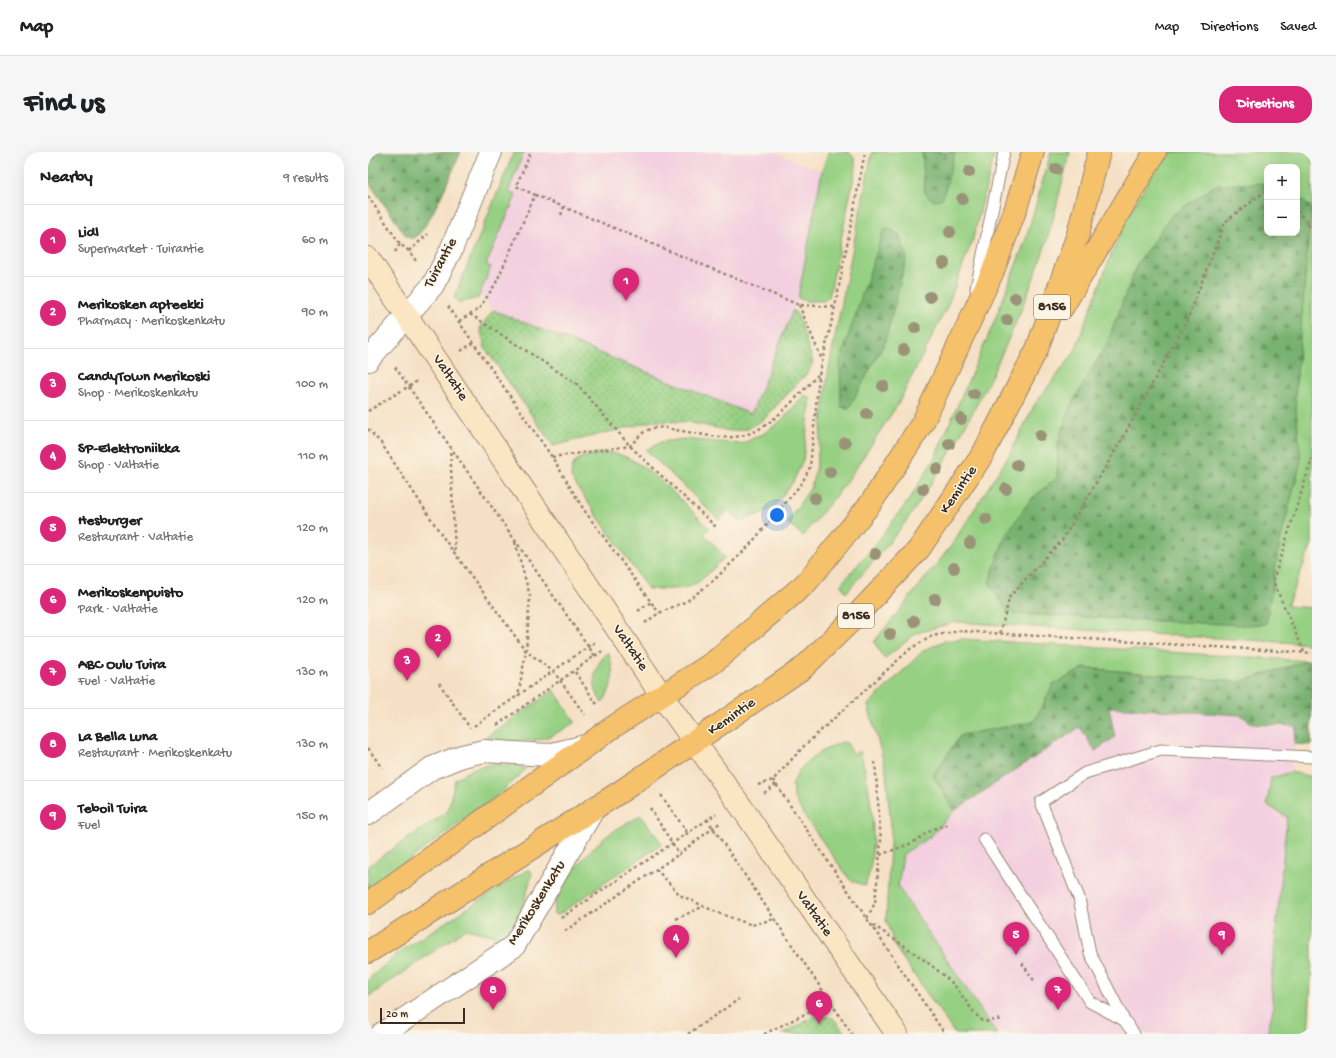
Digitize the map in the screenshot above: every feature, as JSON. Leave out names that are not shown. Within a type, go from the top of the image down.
[{"type":"main road","points":[[368,903],[586,746],[714,662],[806,583],[871,503],[919,428],[969,324],[1001,251],[1033,152]]},
{"type":"main road","name":"Kemintie","points":[[695,742],[803,668],[854,618],[919,549],[983,454],[1037,349],[1078,234],[1099,152]]},
{"type":"main road","points":[[1037,349],[1155,152]]},
{"type":"main road","name":"Merikoskenkatu","points":[[368,952],[695,742]]},
{"type":"street","name":"Tuirantie","points":[[374,352],[408,315],[432,285],[451,250],[491,152]]},
{"type":"street","name":"Valtatie","points":[[368,258],[408,315],[662,696],[897,1034]]},
{"type":"street","points":[[368,814],[432,768],[462,756],[484,751],[548,755],[586,746]]},
{"type":"street","name":"Merikoskenkatu","points":[[382,1034],[514,946],[594,808]]},
{"type":"lane","points":[[969,324],[1004,152]]},
{"type":"lane","points":[[1134,1034],[1124,1020],[1090,953],[1079,898],[1041,802],[1085,773],[1161,750],[1312,757]]},
{"type":"lane","points":[[984,839],[1090,1002],[1124,1020]]},
{"type":"path","points":[[530,152],[516,186],[799,305],[835,307]]},
{"type":"path","points":[[649,620],[659,613],[687,602],[714,580],[748,547],[802,483],[810,467],[819,375],[835,307],[865,152]]},
{"type":"path","points":[[1000,633],[1010,596],[1063,539],[1125,434],[1187,320],[1225,222],[1264,192]]},
{"type":"path","points":[[459,321],[479,309],[496,283],[535,194]]},
{"type":"path","points":[[561,215],[564,206]]},
{"type":"path","points":[[1300,214],[1312,230]]},
{"type":"path","points":[[799,305],[822,360]]},
{"type":"path","points":[[470,314],[577,384],[630,446],[716,527]]},
{"type":"path","points":[[473,342],[552,457],[584,510],[659,613]]},
{"type":"path","points":[[374,352],[409,387],[595,656]]},
{"type":"path","points":[[552,457],[630,446],[641,434],[651,429],[663,428],[732,438],[750,434],[776,417],[819,375]]},
{"type":"path","points":[[368,411],[409,387]]},
{"type":"path","points":[[368,430],[381,443],[455,554],[526,651],[554,672],[585,715]]},
{"type":"path","points":[[450,446],[455,554]]},
{"type":"path","points":[[1304,652],[1272,581],[1312,459]]},
{"type":"path","points":[[514,539],[530,596],[526,651],[518,697]]},
{"type":"path","points":[[638,611],[651,602]]},
{"type":"path","points":[[761,783],[773,780],[805,745],[910,649],[932,636],[959,631],[1312,653]]},
{"type":"path","points":[[464,733],[600,639]]},
{"type":"path","points":[[490,729],[575,672],[606,649]]},
{"type":"path","points":[[575,672],[598,706]]},
{"type":"path","points":[[439,683],[475,734]]},
{"type":"path","points":[[368,748],[382,768]]},
{"type":"path","points":[[867,918],[875,902],[881,841],[876,762]]},
{"type":"path","points":[[773,780],[945,1034]]},
{"type":"path","points":[[764,793],[776,784]]},
{"type":"path","points":[[664,799],[687,832]]},
{"type":"path","points":[[650,808],[679,854]]},
{"type":"path","points":[[557,921],[687,832],[720,812]]},
{"type":"path","points":[[707,819],[852,1034]]},
{"type":"path","points":[[566,931],[679,854],[724,819]]},
{"type":"path","points":[[880,855],[912,844],[933,829],[950,824]]},
{"type":"path","points":[[656,869],[680,895],[702,906],[752,925],[774,919]]},
{"type":"path","points":[[676,919],[702,906]]},
{"type":"path","points":[[871,924],[932,965],[954,986],[976,1016],[984,1022],[1002,1019]]},
{"type":"path","points":[[1022,962],[1035,982]]},
{"type":"path","points":[[688,1034],[739,999]]},
{"type":"path","points":[[764,1034],[830,1002]]},
{"type":"shaded area","points":[[524,152],[774,152],[822,171],[798,298],[751,414],[493,310],[471,285]]},
{"type":"shaded area","points":[[1109,707],[1241,715],[1253,724],[1296,726],[1291,772],[1271,778],[1267,805],[1287,816],[1271,984],[1273,1009],[1267,1034],[997,1034],[898,887],[903,854],[931,836],[954,811]]},
{"type":"green space","points":[[368,152],[461,152],[433,213],[413,239],[406,236],[368,181]]},
{"type":"green space","points":[[514,152],[524,152],[508,192],[516,195],[486,265],[491,267],[478,298],[459,303],[454,298]]},
{"type":"green space","points":[[828,152],[849,152],[854,158],[856,167],[829,297],[824,301],[805,301],[798,298],[822,171]]},
{"type":"green space","points":[[872,152],[995,152],[973,239],[947,307],[898,404],[846,483],[803,536],[787,522],[810,489],[816,470],[828,372]]},
{"type":"green space","points":[[922,152],[955,152],[943,198],[934,201],[925,193]]},
{"type":"green space","points":[[1051,152],[1070,152],[1044,249],[1019,314],[990,379],[956,442],[912,513],[894,537],[846,593],[841,584],[878,541],[911,497],[935,457],[992,327],[1026,239]]},
{"type":"green space","points":[[1172,152],[1312,152],[1312,544],[1287,606],[1312,608],[1312,644],[955,622],[917,633],[884,659],[874,642],[951,546],[1009,455],[1035,404],[1074,353],[1112,252],[1130,212],[1154,171]]},
{"type":"green space","points":[[1264,183],[1264,236],[1300,236],[1300,198],[1311,207],[1295,398],[1301,461],[1280,542],[1266,624],[1244,625],[1014,614],[1006,609],[989,582],[1005,536],[1031,499],[1057,478],[1058,442],[1070,407],[1107,343],[1137,264],[1171,216],[1216,185]]},
{"type":"green space","points":[[884,229],[892,230],[899,235],[907,256],[885,342],[849,408],[841,407],[840,361]]},
{"type":"green space","points":[[493,310],[751,414],[793,310],[798,316],[813,362],[808,372],[764,419],[748,429],[731,431],[687,422],[653,421],[553,446],[485,348],[480,328]]},
{"type":"green space","points":[[805,395],[811,399],[803,460],[793,482],[773,508],[740,522],[728,510],[719,520],[646,450],[661,442],[684,439],[741,444],[763,434],[781,421]]},
{"type":"green space","points":[[600,453],[618,454],[642,466],[678,497],[709,528],[704,534],[725,557],[706,576],[692,585],[675,589],[648,589],[571,478],[575,462],[583,457]]},
{"type":"green space","points":[[962,639],[1308,661],[1239,682],[1084,668],[1053,685],[1034,722],[961,735],[933,775],[954,811],[931,836],[903,854],[898,887],[997,1034],[955,1034],[895,947],[886,920],[891,827],[886,770],[868,705],[923,651],[944,641]]},
{"type":"green space","points":[[608,652],[612,666],[612,679],[609,691],[602,703],[596,690],[594,677],[599,664]]},
{"type":"green space","points":[[1308,661],[1312,662],[1311,745],[1294,744],[1296,726],[1253,724],[1241,715],[1109,707],[1115,737],[1095,751],[1080,727],[954,811],[933,775],[961,735],[1034,722],[1053,685],[1084,668],[1239,682]]},
{"type":"green space","points":[[554,690],[575,722],[551,735],[532,741],[483,739]]},
{"type":"green space","points":[[842,742],[847,743],[853,754],[860,751],[868,783],[873,837],[870,871],[865,886],[850,880],[803,814],[794,797],[792,785],[800,769],[818,753]]},
{"type":"green space","points":[[493,764],[520,766],[525,769],[499,794],[368,890],[368,866],[448,811],[455,779],[474,768]]},
{"type":"green space","points":[[1291,772],[1312,777],[1312,962],[1308,1034],[1267,1034],[1273,1009],[1271,984],[1287,817],[1267,805],[1271,778]]},
{"type":"green space","points":[[641,815],[662,844],[558,915],[554,914],[558,895],[579,863],[606,836]]},
{"type":"green space","points":[[527,870],[530,870],[532,873],[525,901],[517,919],[511,927],[496,936],[466,929],[368,997],[368,980],[399,952]]},
{"type":"green space","points":[[818,1015],[833,1018],[846,1034],[782,1034]]},
{"type":"place","name":"Lidl","points":[[626,301]]},
{"type":"place","name":"Merikosken apteekki","points":[[438,658]]},
{"type":"place","name":"CandyTown Merikoski","points":[[407,681]]},
{"type":"place","name":"Hesburger","points":[[1016,955]]},
{"type":"place","name":"Teboil Tuira","points":[[1222,955]]},
{"type":"place","name":"SP-Elektroniikka","points":[[676,958]]},
{"type":"place","name":"La Bella Luna","points":[[493,1010]]},
{"type":"place","name":"ABC Oulu Tuira","points":[[1058,1010]]},
{"type":"place","name":"Merikoskenpuisto","points":[[819,1024]]}]
